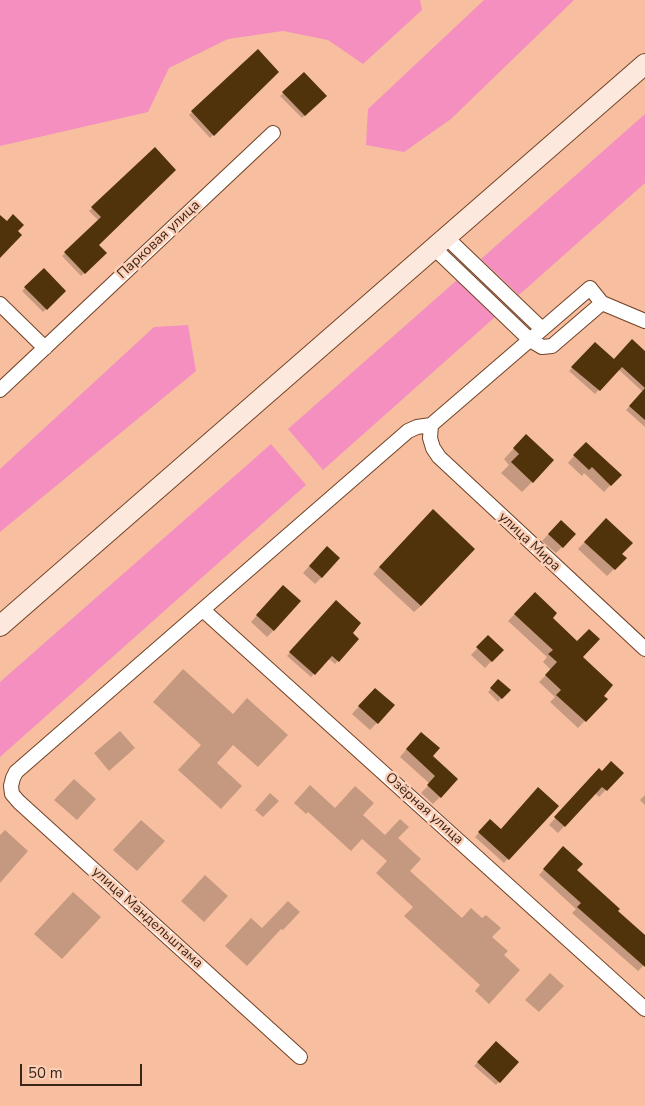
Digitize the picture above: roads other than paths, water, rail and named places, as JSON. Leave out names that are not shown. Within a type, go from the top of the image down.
[{"type":"street","points":[[0,626],[645,64]]},
{"type":"street","name":"Парковая улица","points":[[0,390],[272,133]]},
{"type":"street","points":[[440,243],[542,329]]},
{"type":"street","points":[[440,243],[530,340],[542,347],[552,346],[602,302]]},
{"type":"street","points":[[203,610],[408,431],[417,427],[431,425],[590,288],[602,302],[645,321]]},
{"type":"street","points":[[0,304],[45,348]]},
{"type":"street","name":"улица Мира","points":[[431,425],[430,438],[439,458],[645,649]]},
{"type":"street","name":"улица Мандельштама","points":[[203,610],[16,772],[10,786],[12,794],[18,802],[300,1057]]},
{"type":"street","name":"Озёрная улица","points":[[203,610],[645,1009]]}]
